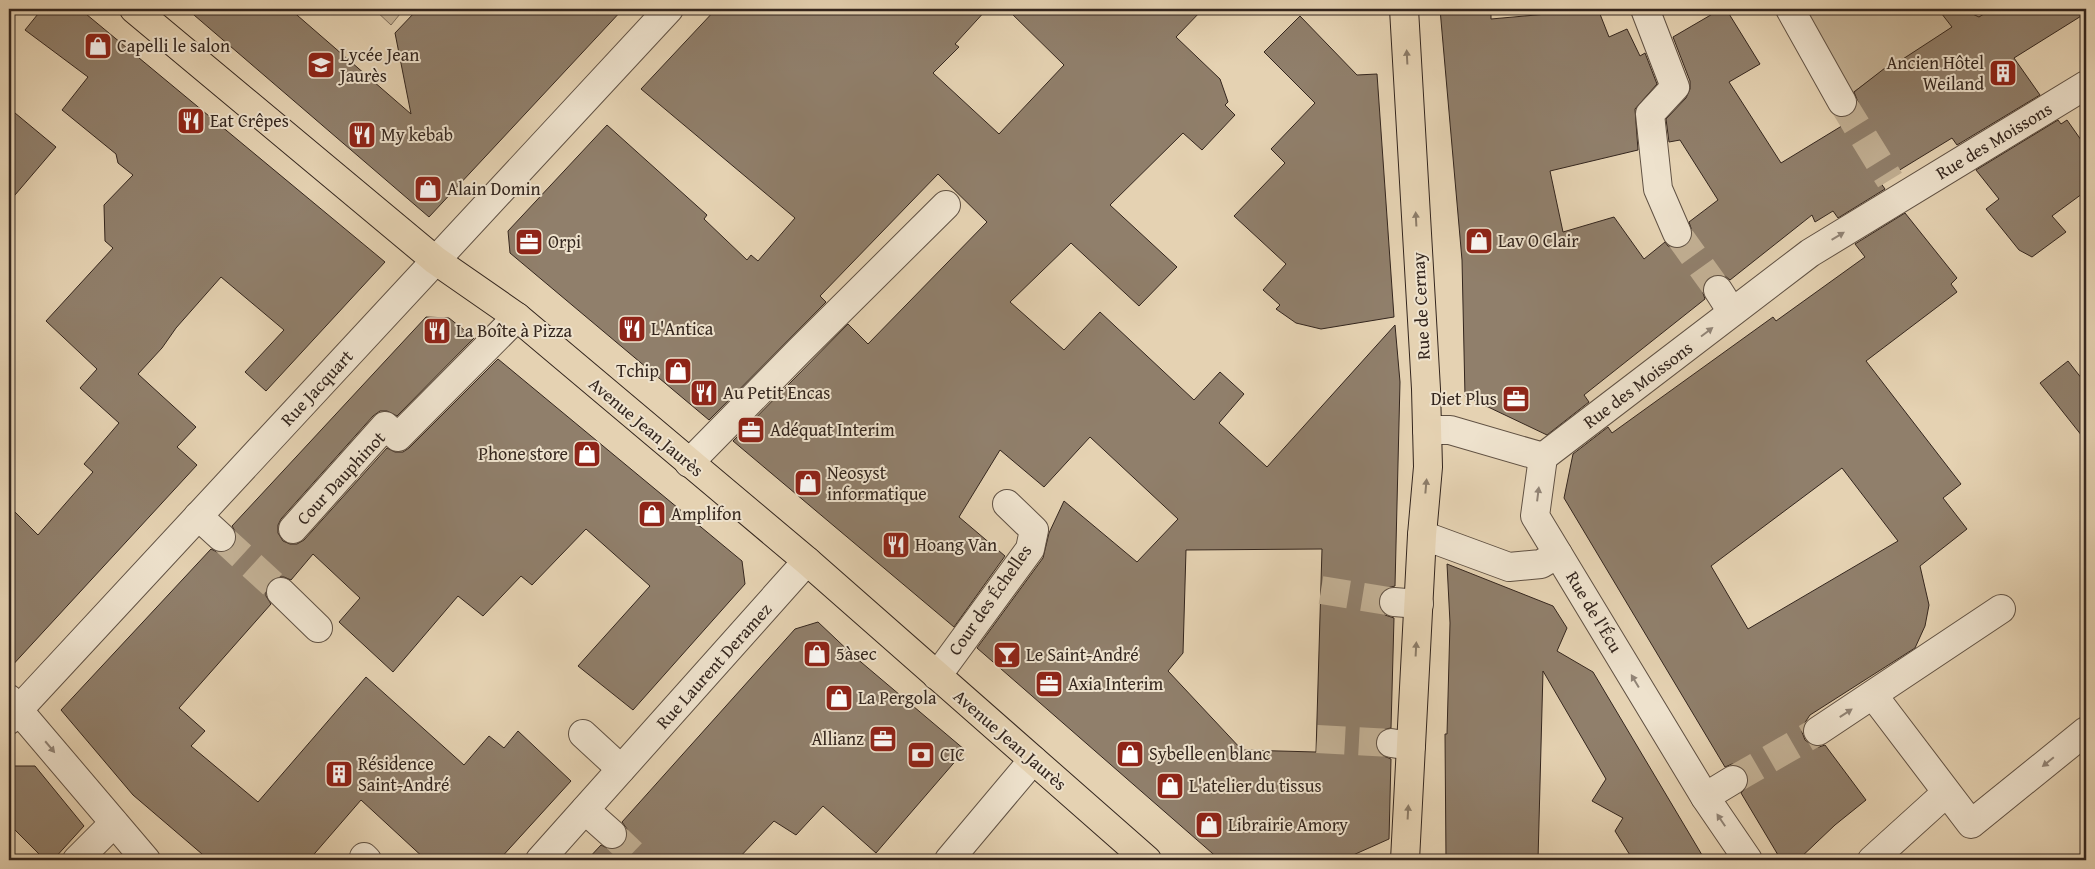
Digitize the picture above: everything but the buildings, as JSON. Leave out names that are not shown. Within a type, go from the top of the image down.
[{"type":"main road","name":"Avenue Jean Jaurès","points":[[134,9],[435,260],[517,317],[807,561],[1147,860]]},
{"type":"main road","name":"Rue de Cernay","points":[[1404,9],[1428,467],[1422,535],[1407,603],[1401,744],[1405,860]]},
{"type":"street","name":"Rue Jacquart","points":[[12,709],[198,516],[669,9]]},
{"type":"street","points":[[1645,9],[1675,87],[1650,114],[1658,189],[1676,233]]},
{"type":"street","points":[[1790,9],[1842,102]]},
{"type":"street","name":"Rue des Moissons","points":[[1543,457],[1896,189],[2086,86]]},
{"type":"street","points":[[689,463],[946,205]]},
{"type":"street","points":[[1718,290],[1732,312]]},
{"type":"street","name":"Cour Dauphinot","points":[[293,530],[385,426],[398,437],[517,317]]},
{"type":"street","points":[[1427,430],[1450,430],[1543,457]]},
{"type":"street","name":"Rue de l'Écu","points":[[1543,457],[1535,516],[1705,797],[1748,860]]},
{"type":"street","name":"Cour des Échelles","points":[[937,676],[1030,549],[1034,530],[1007,504]]},
{"type":"street","points":[[198,516],[221,537]]},
{"type":"street","points":[[1422,535],[1509,566],[1541,564],[1558,554]]},
{"type":"street","name":"Rue Laurent Deramez","points":[[540,860],[807,561]]},
{"type":"street","points":[[281,592],[318,628]]},
{"type":"street","points":[[1818,731],[2001,608]]},
{"type":"street","points":[[1873,695],[1970,824],[2086,731]]},
{"type":"street","points":[[12,709],[146,860]]},
{"type":"street","points":[[583,734],[621,769]]},
{"type":"street","points":[[949,860],[1033,760]]},
{"type":"street","points":[[1705,797],[1733,780]]},
{"type":"street","points":[[1872,860],[1946,793]]},
{"type":"street","points":[[585,810],[612,834]]},
{"type":"street","points":[[77,860],[114,823]]},
{"type":"shaded area","points":[[374,9],[399,9],[400,14],[391,25]]},
{"type":"shaded area","points":[[1797,9],[1992,9],[1971,22],[1969,12],[1958,10],[1952,27],[1889,73],[1885,69],[1851,94]]},
{"type":"tunnel","points":[[1842,102],[1890,180]]},
{"type":"tunnel","points":[[1677,233],[1718,290]]},
{"type":"tunnel","points":[[221,537],[281,592]]},
{"type":"tunnel","points":[[1321,590],[1394,602]]},
{"type":"tunnel","points":[[1733,780],[1818,731]]},
{"type":"tunnel","points":[[1317,739],[1391,743]]},
{"type":"tunnel","points":[[612,834],[639,860]]},
{"type":"place","name":"Capelli le salon","points":[[98,46]]},
{"type":"place","name":"Lycée Jean Jaurès","points":[[321,65]]},
{"type":"place","name":"Ancien Hôtel Weiland","points":[[2003,73]]},
{"type":"place","name":"Eat Crêpes","points":[[191,121]]},
{"type":"place","name":"My kebab","points":[[362,135]]},
{"type":"place","name":"Alain Domin","points":[[428,189]]},
{"type":"place","name":"Lav O Clair","points":[[1479,241]]},
{"type":"place","name":"Orpi","points":[[529,242]]},
{"type":"place","name":"L'Antica","points":[[632,329]]},
{"type":"place","name":"La Boîte à Pizza","points":[[437,331]]},
{"type":"place","name":"Tchip","points":[[678,371]]},
{"type":"place","name":"Au Petit Encas","points":[[704,393]]},
{"type":"place","name":"Diet Plus","points":[[1516,399]]},
{"type":"place","name":"Adéquat Interim","points":[[751,430]]},
{"type":"place","name":"Phone store","points":[[587,454]]},
{"type":"place","name":"Neosyst informatique","points":[[808,483]]},
{"type":"place","name":"Amplifon","points":[[652,514]]},
{"type":"place","name":"Hoang Van","points":[[896,545]]},
{"type":"place","name":"5àsec","points":[[817,654]]},
{"type":"place","name":"Le Saint-André","points":[[1007,655]]},
{"type":"place","name":"Axia Interim","points":[[1049,684]]},
{"type":"place","name":"La Pergola","points":[[839,698]]},
{"type":"place","name":"Allianz","points":[[883,739]]},
{"type":"place","name":"Sybelle en blanc","points":[[1130,754]]},
{"type":"place","name":"CIC","points":[[921,755]]},
{"type":"place","name":"Résidence Saint-André","points":[[339,774]]},
{"type":"place","name":"L'atelier du tissus","points":[[1170,786]]},
{"type":"place","name":"Librairie Amory","points":[[1209,825]]}]
